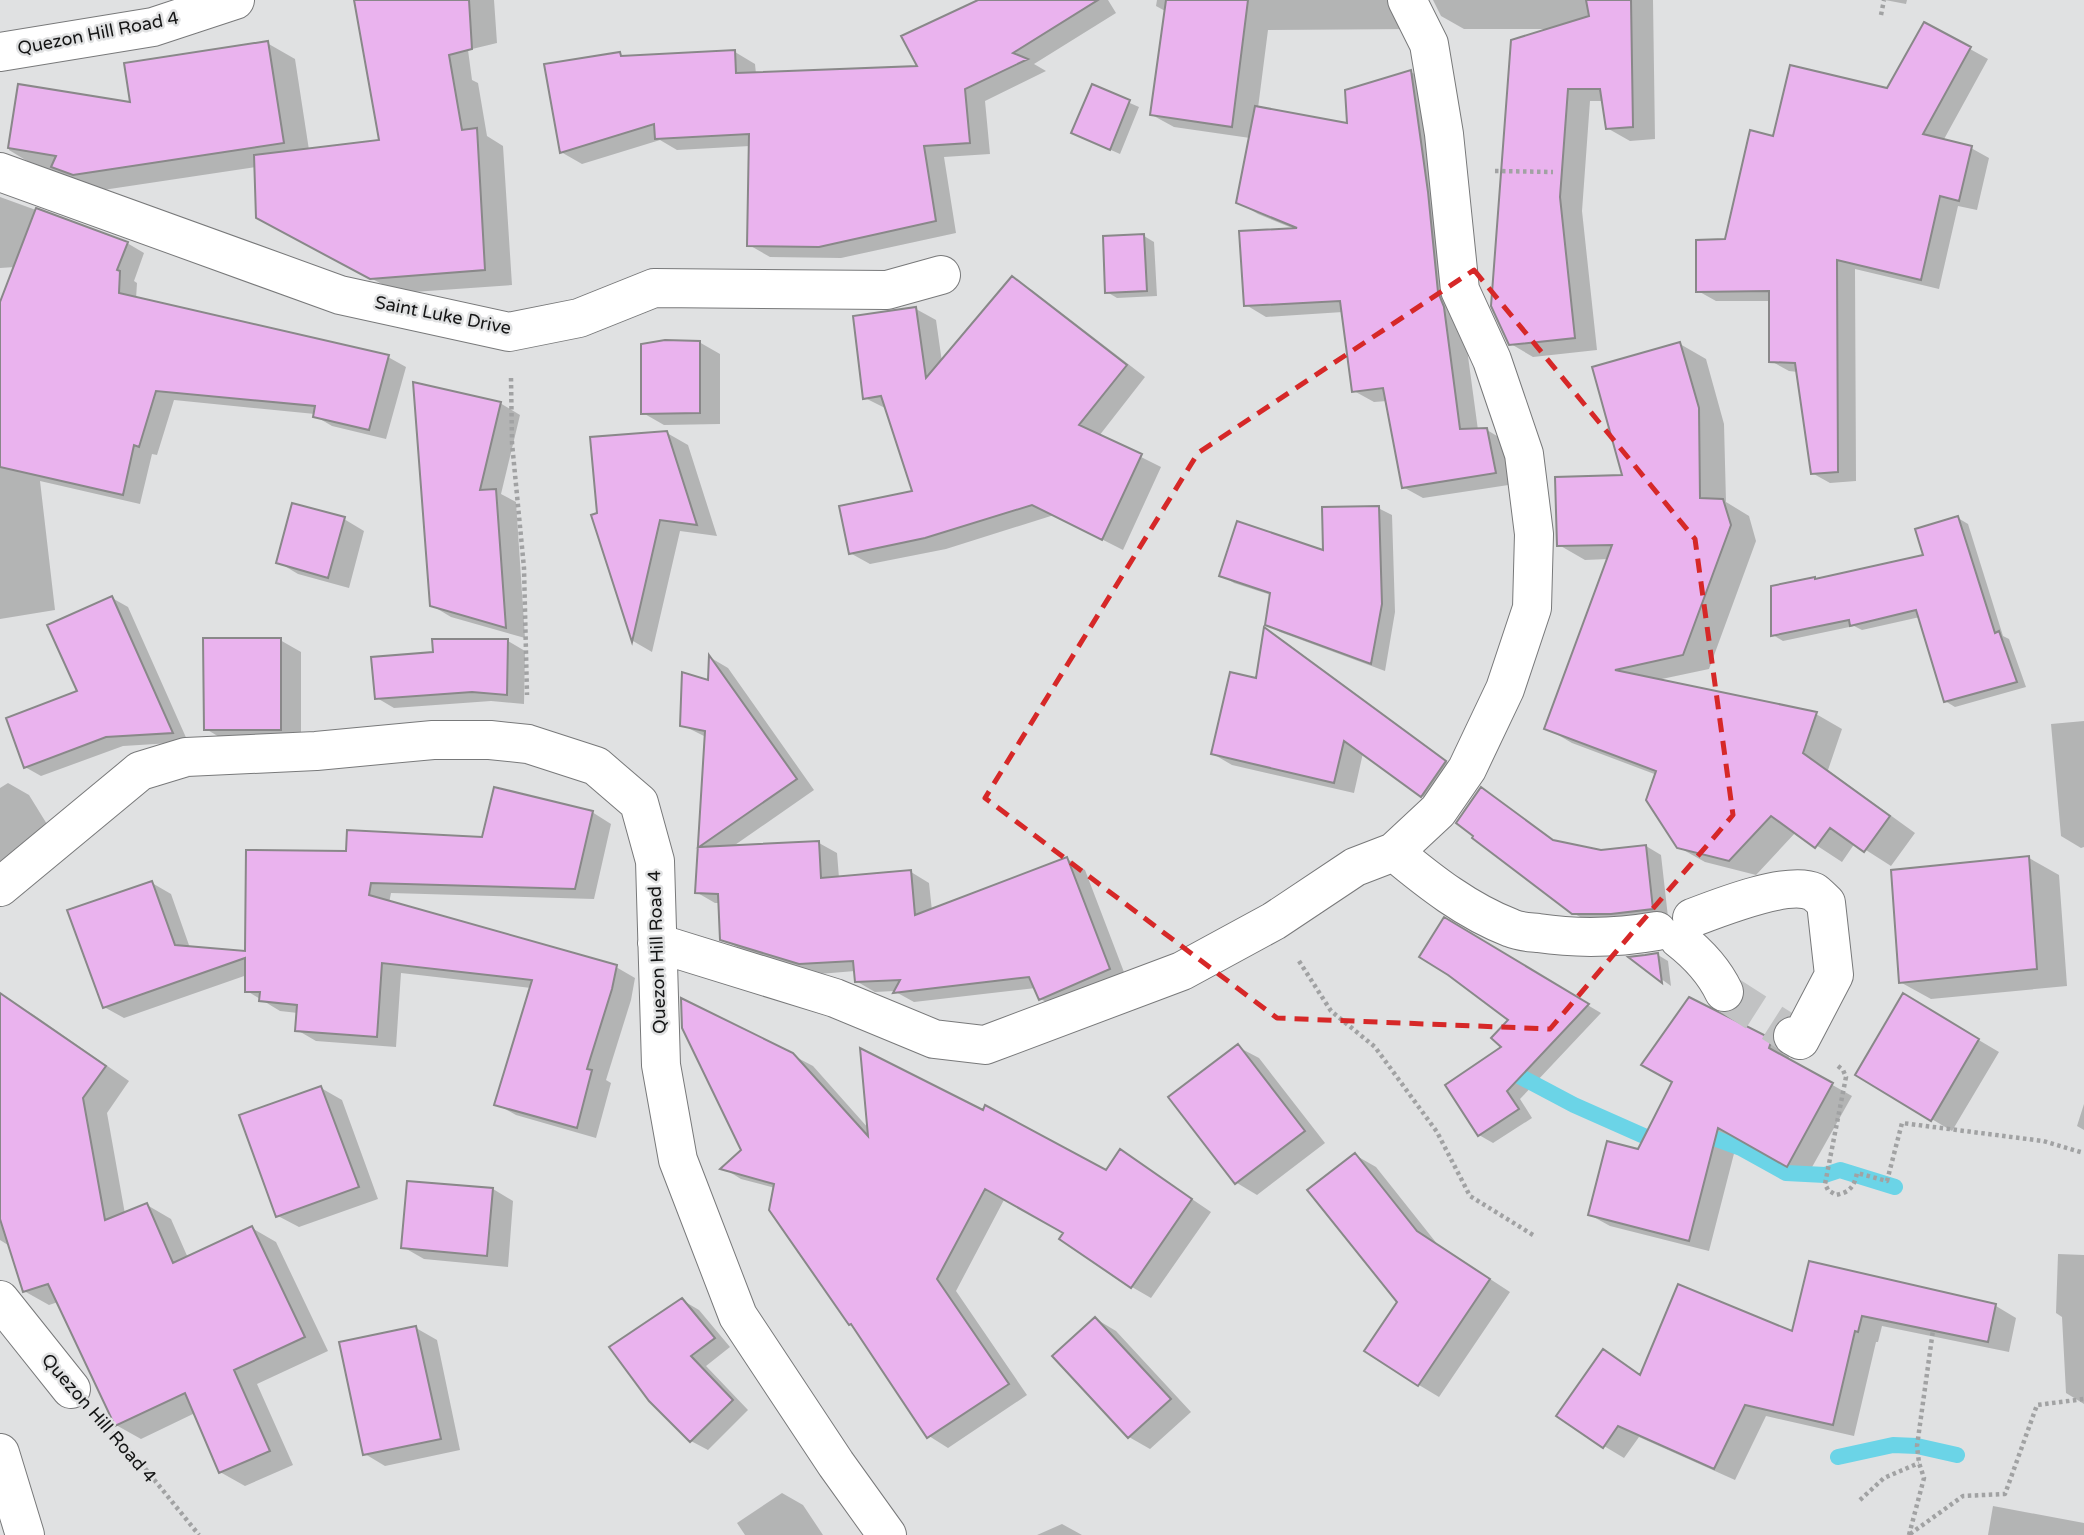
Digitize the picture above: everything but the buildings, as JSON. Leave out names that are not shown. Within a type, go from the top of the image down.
[{"type":"street","name":"Quezon Hill Road 4","points":[[0,52],[153,27],[235,0]]},
{"type":"street","points":[[657,943],[835,998],[934,1039],[985,1045],[1182,971],[1274,922],[1355,867],[1394,852],[1438,811],[1460,779],[1505,689],[1532,608],[1534,534],[1524,454],[1492,360],[1460,290],[1444,134],[1429,44],[1407,0]]},
{"type":"street","name":"Saint Luke Drive","points":[[0,172],[340,295],[509,332],[579,317],[654,288],[887,290],[941,275]]},
{"type":"street","name":"Quezon Hill Road 4","points":[[0,887],[141,771],[186,757],[316,751],[433,740],[490,740],[528,744],[596,766],[639,803],[655,861],[661,1065],[678,1160],[738,1316],[836,1464],[887,1535]]},
{"type":"street","points":[[1394,852],[1429,881],[1469,908],[1514,930],[1558,936],[1621,937],[1676,929],[1745,899],[1786,890],[1813,892],[1826,903],[1834,975],[1800,1040],[1793,1036]]},
{"type":"street","points":[[1676,929],[1724,992]]},
{"type":"street","name":"Quezon Hill Road 4","points":[[0,1300],[71,1389]]},
{"type":"street","points":[[0,1453],[26,1535]]},
{"type":"path","points":[[1881,15],[1884,0]]},
{"type":"path","points":[[1498,172],[1553,172]]},
{"type":"path","points":[[509,332],[512,443],[524,568],[528,744]]},
{"type":"path","points":[[1274,922],[1331,1011],[1375,1047],[1437,1132],[1470,1196],[1533,1235]]},
{"type":"path","points":[[1843,1070],[1846,1077],[1825,1184],[1828,1190],[1836,1195],[1847,1193],[1857,1176],[1887,1181],[1902,1123],[2043,1141],[2084,1153]]},
{"type":"path","points":[[1909,1535],[1924,1478],[1917,1446],[1933,1331]]},
{"type":"path","name":"Quezon Hill Road 4","points":[[71,1389],[135,1456],[199,1535]]},
{"type":"path","points":[[1909,1535],[1963,1496],[2005,1494],[2037,1405],[2084,1399]]},
{"type":"path","points":[[1860,1500],[1884,1478],[1919,1463]]},
{"type":"highlighted area","points":[[1474,270],[1695,539],[1733,815],[1550,1029],[1277,1018],[985,798],[1198,453]]},
{"type":"waterway","points":[[1504,1068],[1574,1105],[1662,1144]]},
{"type":"waterway","points":[[1697,1144],[1711,1137],[1741,1148],[1786,1173],[1825,1175],[1840,1170],[1895,1187]]},
{"type":"waterway","points":[[1838,1457],[1893,1445],[1917,1446],[1957,1455]]},
{"type":"tunnel","points":[[1724,992],[1793,1036]]}]
